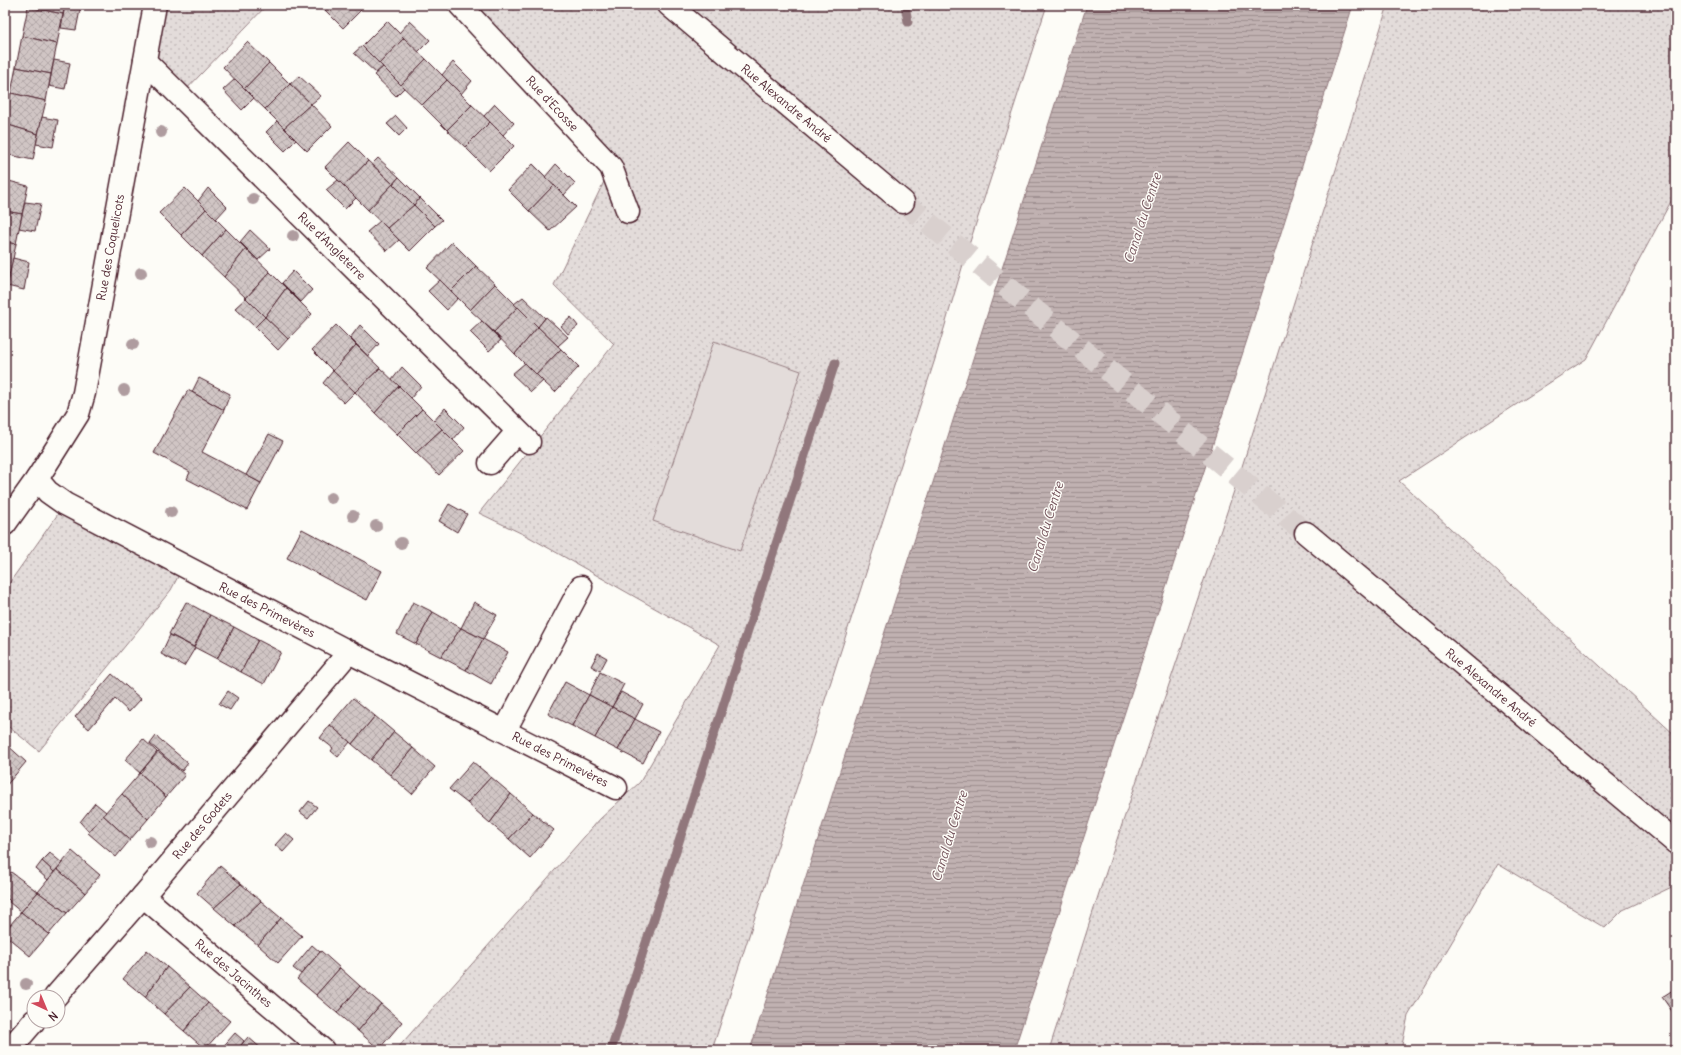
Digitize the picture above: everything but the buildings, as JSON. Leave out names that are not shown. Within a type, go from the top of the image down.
[{"type":"street","name":"Rue des Coquelicots","points":[[5,524],[37,479],[78,414],[84,393],[155,5]]},
{"type":"street","name":"Rue d'Ecosse","points":[[460,5],[611,167],[628,212]]},
{"type":"street","name":"Rue Alexandre André","points":[[669,5],[903,202]]},
{"type":"street","name":"Rue d'Angleterre","points":[[145,61],[523,437],[490,463]]},
{"type":"street","name":"Rue des Primevères","points":[[37,479],[48,492],[65,504],[349,652],[505,730],[616,788]]},
{"type":"street","name":"Rue Alexandre André","points":[[1306,533],[1676,843]]},
{"type":"street","name":"Rue des Primevères","points":[[505,730],[581,587]]},
{"type":"street","name":"Rue des Godets","points":[[62,989],[143,896],[349,652]]},
{"type":"street","name":"Rue des Jacinthes","points":[[143,896],[323,1050]]},
{"type":"street","points":[[9,1050],[27,1029]]},
{"type":"shaded area","points":[[155,5],[267,5],[180,96],[145,61]]},
{"type":"shaded area","points":[[460,5],[1047,5],[967,251],[935,359],[712,1050],[396,1050],[600,819],[640,782],[720,645],[529,537],[479,513],[614,344],[554,285],[611,167]]},
{"type":"shaded area","points":[[1388,5],[1676,5],[1676,192],[1586,359],[1399,481],[1676,736],[1676,885],[1623,910],[1605,928],[1498,864],[1408,1016],[1401,1050],[1049,1050],[1099,893],[1239,476]]},
{"type":"shaded area","points":[[714,341],[801,371],[740,551],[653,521]]},
{"type":"shaded area","points":[[65,504],[183,567],[171,590],[39,751],[5,724],[5,589]]},
{"type":"water","name":"Canal du Centre","points":[[1087,5],[1353,5],[1247,340],[1014,1050],[750,1050]]},
{"type":"waterway","points":[[905,5],[908,22]]},
{"type":"waterway","points":[[611,1050],[835,363]]},
{"type":"tunnel","points":[[903,202],[1306,533]]}]
